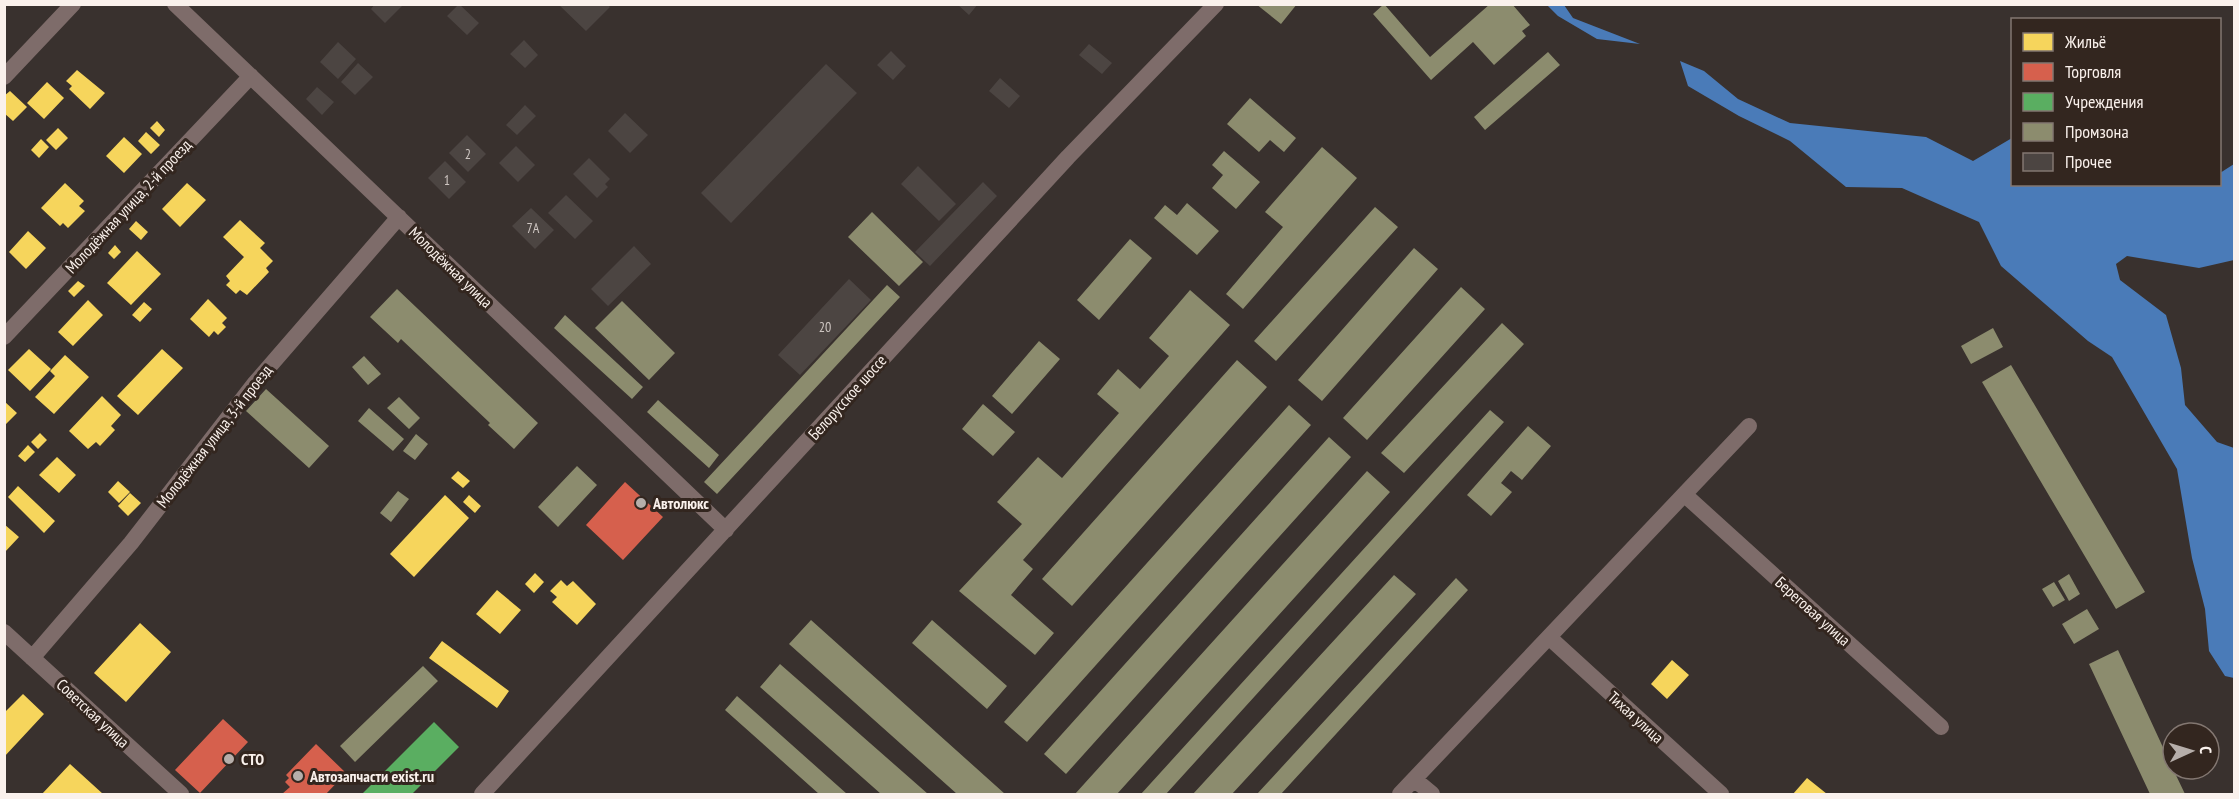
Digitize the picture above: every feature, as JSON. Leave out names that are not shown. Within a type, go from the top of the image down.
[{"type":"street","points":[[4,77],[73,4]]},
{"type":"street","name":"Молодёжная улица","points":[[175,4],[726,530]]},
{"type":"street","name":"Белорусское шоссе","points":[[482,795],[1068,157],[1216,4]]},
{"type":"street","name":"Молодёжная улица, 2-й проезд","points":[[4,337],[250,76]]},
{"type":"street","name":"Молодёжная улица, 3-й проезд","points":[[32,658],[131,543],[255,383],[399,217]]},
{"type":"street","points":[[1400,795],[1551,639],[1749,426]]},
{"type":"street","name":"Береговая улица","points":[[1685,495],[1941,727]]},
{"type":"street","name":"Советская улица","points":[[4,632],[181,795]]},
{"type":"street","name":"Тихая улица","points":[[1551,639],[1721,795]]},
{"type":"street","points":[[1414,779],[1432,795]]},
{"type":"water","points":[[1547,5],[1564,5],[1573,18],[1640,44],[1597,39],[1558,16]]},
{"type":"water","points":[[1680,61],[1704,71],[1738,99],[1790,123],[1926,137],[1973,161],[2011,139],[2011,186],[2221,186],[2221,172],[2234,164],[2234,260],[2199,268],[2127,256],[2116,264],[2120,280],[2166,315],[2181,368],[2185,405],[2217,442],[2234,448],[2234,678],[2225,676],[2209,651],[2205,609],[2192,558],[2177,469],[2112,357],[2088,341],[2001,266],[1979,222],[1902,188],[1846,187],[1790,141],[1739,116],[1688,86]]},
{"type":"building: Жильё","points":[[77,70],[105,93],[90,109],[69,89],[72,86],[66,81]]},
{"type":"building: Жильё","points":[[47,82],[64,98],[44,119],[27,103]]},
{"type":"building: Жильё","points":[[10,91],[27,107],[13,121],[4,113],[4,96]]},
{"type":"building: Жильё","points":[[157,121],[165,130],[159,137],[150,128]]},
{"type":"building: Жильё","points":[[58,128],[68,138],[56,150],[46,140]]},
{"type":"building: Жильё","points":[[146,132],[160,145],[151,154],[138,141]]},
{"type":"building: Жильё","points":[[124,137],[142,154],[124,173],[106,156]]},
{"type":"building: Жильё","points":[[41,139],[49,147],[39,158],[31,150]]},
{"type":"building: Жильё","points":[[65,183],[84,201],[79,206],[85,211],[68,228],[63,223],[60,226],[41,208]]},
{"type":"building: Жильё","points":[[187,183],[206,200],[180,227],[162,209]]},
{"type":"building: Жильё","points":[[240,220],[265,243],[260,248],[273,261],[266,268],[269,272],[247,295],[240,290],[236,294],[226,285],[230,281],[226,276],[244,257],[223,237]]},
{"type":"building: Жильё","points":[[136,221],[148,232],[141,240],[129,229]]},
{"type":"building: Жильё","points":[[28,231],[46,248],[26,269],[9,252]]},
{"type":"building: Жильё","points":[[115,245],[121,252],[114,259],[108,253]]},
{"type":"building: Жильё","points":[[137,251],[161,274],[131,305],[107,283]]},
{"type":"building: Жильё","points":[[78,281],[85,286],[74,297],[68,291]]},
{"type":"building: Жильё","points":[[208,299],[227,318],[222,323],[226,327],[218,335],[214,331],[209,337],[190,319]]},
{"type":"building: Жильё","points":[[88,300],[103,315],[73,346],[58,332]]},
{"type":"building: Жильё","points":[[144,302],[152,309],[140,322],[132,315]]},
{"type":"building: Жильё","points":[[29,349],[51,369],[30,391],[8,370]]},
{"type":"building: Жильё","points":[[162,349],[183,368],[138,415],[117,396]]},
{"type":"building: Жильё","points":[[65,355],[89,377],[54,414],[35,397],[55,376],[50,371]]},
{"type":"building: Жильё","points":[[102,396],[121,415],[111,426],[115,430],[100,446],[96,442],[88,449],[69,431]]},
{"type":"building: Жильё","points":[[4,401],[17,413],[4,426]]},
{"type":"building: Жильё","points":[[40,433],[47,440],[38,449],[31,442]]},
{"type":"building: Жильё","points":[[28,445],[35,452],[25,462],[18,456]]},
{"type":"building: Жильё","points":[[57,457],[76,475],[59,493],[39,475]]},
{"type":"building: Жильё","points":[[458,471],[470,481],[463,488],[451,478]]},
{"type":"building: Жильё","points":[[118,481],[130,492],[119,503],[108,492]]},
{"type":"building: Жильё","points":[[18,486],[55,521],[44,533],[8,497]]},
{"type":"building: Жильё","points":[[130,493],[141,503],[128,516],[118,506]]},
{"type":"building: Жильё","points":[[445,495],[469,518],[414,577],[390,554]]},
{"type":"building: Жильё","points":[[469,495],[481,506],[475,513],[463,502]]},
{"type":"building: Жильё","points":[[4,524],[19,537],[4,553]]},
{"type":"building: Жильё","points":[[535,573],[544,582],[534,593],[525,584]]},
{"type":"building: Жильё","points":[[561,580],[567,586],[573,581],[596,604],[577,625],[552,602],[557,597],[550,591]]},
{"type":"building: Жильё","points":[[497,590],[521,610],[500,634],[476,614]]},
{"type":"building: Жильё","points":[[140,623],[171,652],[126,702],[94,673]]},
{"type":"building: Жильё","points":[[442,641],[509,691],[497,708],[429,658]]},
{"type":"building: Жильё","points":[[1672,660],[1689,675],[1667,699],[1651,684]]},
{"type":"building: Жильё","points":[[23,694],[44,714],[4,757],[4,713]]},
{"type":"building: Жильё","points":[[70,764],[103,794],[42,794]]},
{"type":"building: Жильё","points":[[1807,778],[1827,794],[1793,794]]},
{"type":"building: Торговля","points":[[625,482],[663,517],[623,560],[586,525]]},
{"type":"building: Торговля","points":[[223,719],[248,742],[200,793],[175,770]]},
{"type":"building: Торговля","points":[[316,744],[346,773],[326,794],[282,794],[290,787],[285,782],[289,778],[286,775]]},
{"type":"building: Учреждения","points":[[434,722],[459,747],[412,794],[362,794]]},
{"type":"building: Промзона","points":[[1256,4],[1297,4],[1281,24]]},
{"type":"building: Промзона","points":[[1384,4],[1430,57],[1490,4],[1512,4],[1530,25],[1522,31],[1526,36],[1494,65],[1473,42],[1431,80],[1373,14]]},
{"type":"building: Промзона","points":[[1548,52],[1560,65],[1485,130],[1474,117]]},
{"type":"building: Промзона","points":[[1250,98],[1296,138],[1284,152],[1270,140],[1259,152],[1227,124]]},
{"type":"building: Промзона","points":[[1322,147],[1357,178],[1243,309],[1226,294],[1283,227],[1265,212]]},
{"type":"building: Промзона","points":[[1224,151],[1260,182],[1236,209],[1212,188],[1223,175],[1212,165]]},
{"type":"building: Промзона","points":[[1187,203],[1219,231],[1197,255],[1154,218],[1165,205],[1177,215]]},
{"type":"building: Промзона","points":[[1375,207],[1398,227],[1276,361],[1254,341]]},
{"type":"building: Промзона","points":[[872,212],[923,262],[899,286],[848,237]]},
{"type":"building: Промзона","points":[[1130,239],[1152,258],[1099,320],[1077,300]]},
{"type":"building: Промзона","points":[[1414,248],[1438,269],[1322,401],[1298,380]]},
{"type":"building: Промзона","points":[[887,285],[900,297],[717,494],[704,482]]},
{"type":"building: Промзона","points":[[1461,287],[1485,309],[1367,440],[1343,418]]},
{"type":"building: Промзона","points":[[397,289],[538,423],[514,449],[488,425],[490,423],[401,339],[398,343],[370,317]]},
{"type":"building: Промзона","points":[[1190,290],[1230,325],[1023,560],[1033,569],[1011,595],[1054,633],[1035,655],[959,591],[1022,524],[997,502],[1038,457],[1062,478],[1119,413],[1097,394],[1118,369],[1140,389],[1169,356],[1149,338]]},
{"type":"building: Промзона","points":[[622,301],[675,353],[649,380],[595,328]]},
{"type":"building: Промзона","points":[[565,315],[643,387],[632,399],[554,328]]},
{"type":"building: Промзона","points":[[1502,323],[1524,344],[1404,473],[1381,453]]},
{"type":"building: Промзона","points":[[1993,328],[2003,347],[1971,364],[1961,346]]},
{"type":"building: Промзона","points":[[1039,341],[1060,359],[1012,414],[992,396]]},
{"type":"building: Промзона","points":[[364,356],[381,374],[368,385],[352,367]]},
{"type":"building: Промзона","points":[[1237,360],[1267,387],[1072,606],[1042,579]]},
{"type":"building: Промзона","points":[[2011,365],[2145,592],[2116,609],[1982,382]]},
{"type":"building: Промзона","points":[[266,389],[329,446],[309,468],[246,411]]},
{"type":"building: Промзона","points":[[399,397],[420,418],[409,429],[387,408]]},
{"type":"building: Промзона","points":[[658,400],[719,455],[709,468],[647,412]]},
{"type":"building: Промзона","points":[[983,404],[1015,432],[993,456],[962,429]]},
{"type":"building: Промзона","points":[[1289,405],[1311,425],[1027,742],[1004,722]]},
{"type":"building: Промзона","points":[[369,408],[404,439],[393,451],[358,421]]},
{"type":"building: Промзона","points":[[1490,410],[1504,422],[1166,794],[1141,794]]},
{"type":"building: Промзона","points":[[1528,426],[1551,446],[1522,480],[1511,471],[1501,483],[1512,492],[1491,516],[1467,495]]},
{"type":"building: Промзона","points":[[416,434],[428,444],[415,460],[403,451]]},
{"type":"building: Промзона","points":[[1329,437],[1351,457],[1066,774],[1044,754]]},
{"type":"building: Промзона","points":[[577,466],[597,485],[558,527],[538,507]]},
{"type":"building: Промзона","points":[[1367,471],[1390,492],[1117,794],[1075,794]]},
{"type":"building: Промзона","points":[[398,491],[409,499],[391,522],[380,513]]},
{"type":"building: Промзона","points":[[2069,574],[2080,594],[2069,601],[2058,581]]},
{"type":"building: Промзона","points":[[1394,575],[1416,594],[1232,794],[1193,794]]},
{"type":"building: Промзона","points":[[1456,578],[1468,590],[1281,794],[1257,794]]},
{"type":"building: Промзона","points":[[2054,582],[2065,600],[2053,607],[2042,589]]},
{"type":"building: Промзона","points":[[2087,609],[2099,629],[2074,644],[2062,624]]},
{"type":"building: Промзона","points":[[811,620],[1005,794],[957,794],[789,644]]},
{"type":"building: Промзона","points":[[932,620],[1007,686],[987,709],[912,643]]},
{"type":"building: Промзона","points":[[2118,650],[2161,742],[2161,781],[2179,781],[2185,794],[2150,794],[2089,664]]},
{"type":"building: Промзона","points":[[780,664],[928,794],[881,794],[760,687]]},
{"type":"building: Промзона","points":[[423,666],[438,681],[355,762],[340,746]]},
{"type":"building: Промзона","points":[[737,696],[847,794],[819,794],[725,710]]},
{"type":"building: Прочее","points":[[375,4],[404,4],[385,23],[371,9]]},
{"type":"building: Прочее","points":[[459,4],[479,23],[467,35],[447,16]]},
{"type":"building: Прочее","points":[[558,4],[607,4],[610,7],[586,31]]},
{"type":"building: Прочее","points":[[957,4],[978,4],[969,15]]},
{"type":"building: Прочее","points":[[524,40],[538,55],[525,68],[510,54]]},
{"type":"building: Прочее","points":[[338,42],[356,59],[338,79],[320,62]]},
{"type":"building: Прочее","points":[[1089,44],[1112,63],[1102,74],[1079,55]]},
{"type":"building: Прочее","points":[[891,51],[906,66],[893,80],[877,65]]},
{"type":"building: Прочее","points":[[358,63],[373,77],[355,95],[341,82]]},
{"type":"building: Прочее","points":[[826,64],[857,93],[731,223],[701,193]]},
{"type":"building: Прочее","points":[[1000,78],[1020,96],[1009,108],[989,91]]},
{"type":"building: Прочее","points":[[317,87],[334,102],[322,115],[306,99]]},
{"type":"building: Прочее","points":[[525,105],[536,116],[517,135],[506,125]]},
{"type":"building: Прочее","points":[[625,113],[648,135],[630,153],[608,131]]},
{"type":"building: Прочее","points":[[467,135],[486,154],[468,172],[449,153]]},
{"type":"building: Прочее","points":[[516,146],[535,165],[518,182],[499,163]]},
{"type":"building: Прочее","points":[[589,158],[610,179],[605,184],[608,187],[597,198],[573,174]]},
{"type":"building: Прочее","points":[[445,161],[466,182],[449,199],[428,178]]},
{"type":"building: Прочее","points":[[918,166],[956,204],[939,221],[901,184]]},
{"type":"building: Прочее","points":[[983,182],[997,196],[930,266],[915,252]]},
{"type":"building: Прочее","points":[[566,195],[593,221],[575,239],[548,213]]},
{"type":"building: Прочее","points":[[531,208],[554,230],[535,249],[512,226]]},
{"type":"building: Прочее","points":[[634,246],[651,264],[608,306],[591,289]]},
{"type":"building: Прочее","points":[[849,279],[871,300],[800,375],[778,355]]},
{"type":"place","name":"Автолюкс","points":[[641,503]]},
{"type":"place","name":"СТО","points":[[229,759]]},
{"type":"place","name":"Автозапчасти exist.ru","points":[[298,776]]}]
